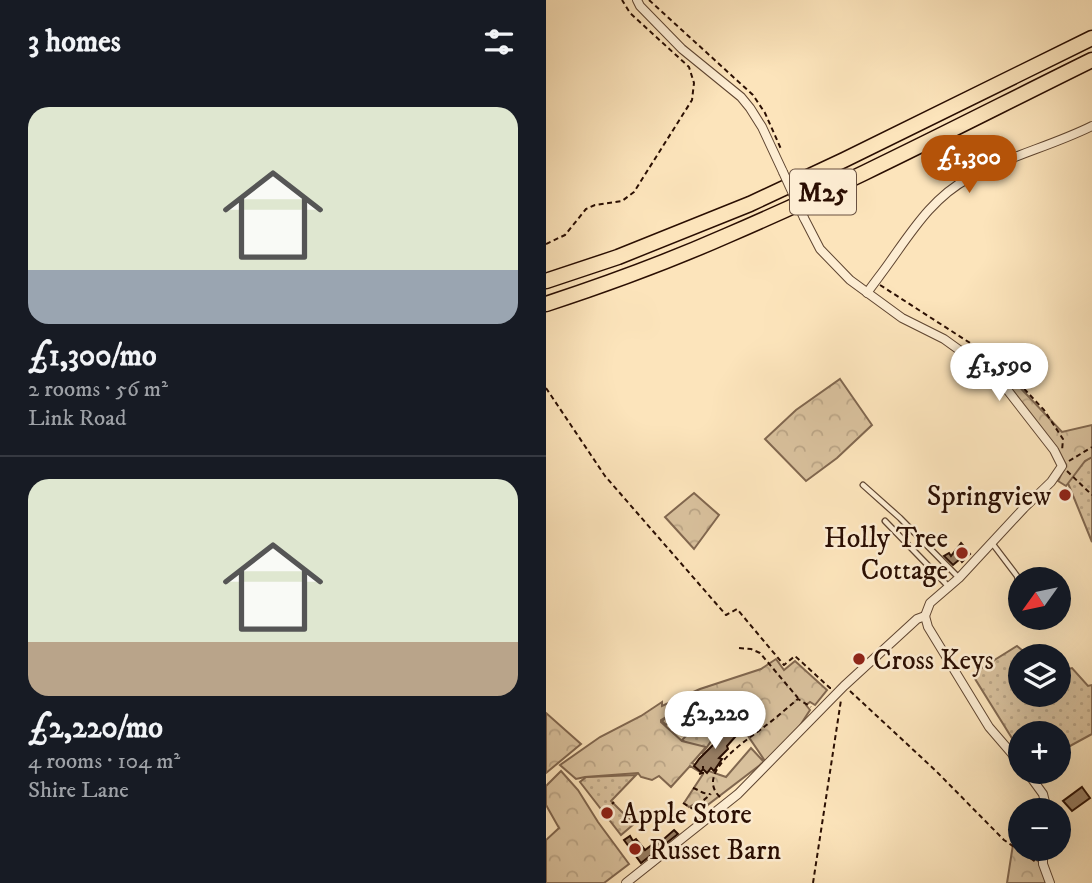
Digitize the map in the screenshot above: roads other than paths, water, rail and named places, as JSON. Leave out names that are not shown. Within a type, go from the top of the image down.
[{"type":"highway","name":"M25","points":[[546,281],[618,257],[760,199],[1092,38]]},
{"type":"highway","name":"M25","points":[[546,304],[665,262],[774,215],[1092,60]]},
{"type":"street","points":[[636,0],[682,49],[741,97],[750,108],[762,127],[820,249],[850,280],[867,293],[902,317],[944,339],[998,378],[1054,450],[1062,466],[1051,482],[959,578],[930,603],[925,616],[928,627],[989,727],[1008,749]]},
{"type":"street","points":[[867,293],[916,225],[954,188],[995,166],[1092,126]]},
{"type":"street","points":[[626,883],[738,794],[844,686],[916,620],[925,616]]},
{"type":"street","points":[[1043,861],[1049,879]]},
{"type":"lane","points":[[863,485],[959,578]]},
{"type":"lane","points":[[885,521],[949,586]]},
{"type":"lane","points":[[991,542],[1010,567]]},
{"type":"place","name":"Springview","points":[[1065,495]]},
{"type":"place","name":"Holly Tree Cottage","points":[[962,553]]},
{"type":"place","name":"Cross Keys","points":[[859,659]]},
{"type":"place","name":"Apple Store","points":[[607,813]]},
{"type":"place","name":"Russet Barn","points":[[635,849]]}]
